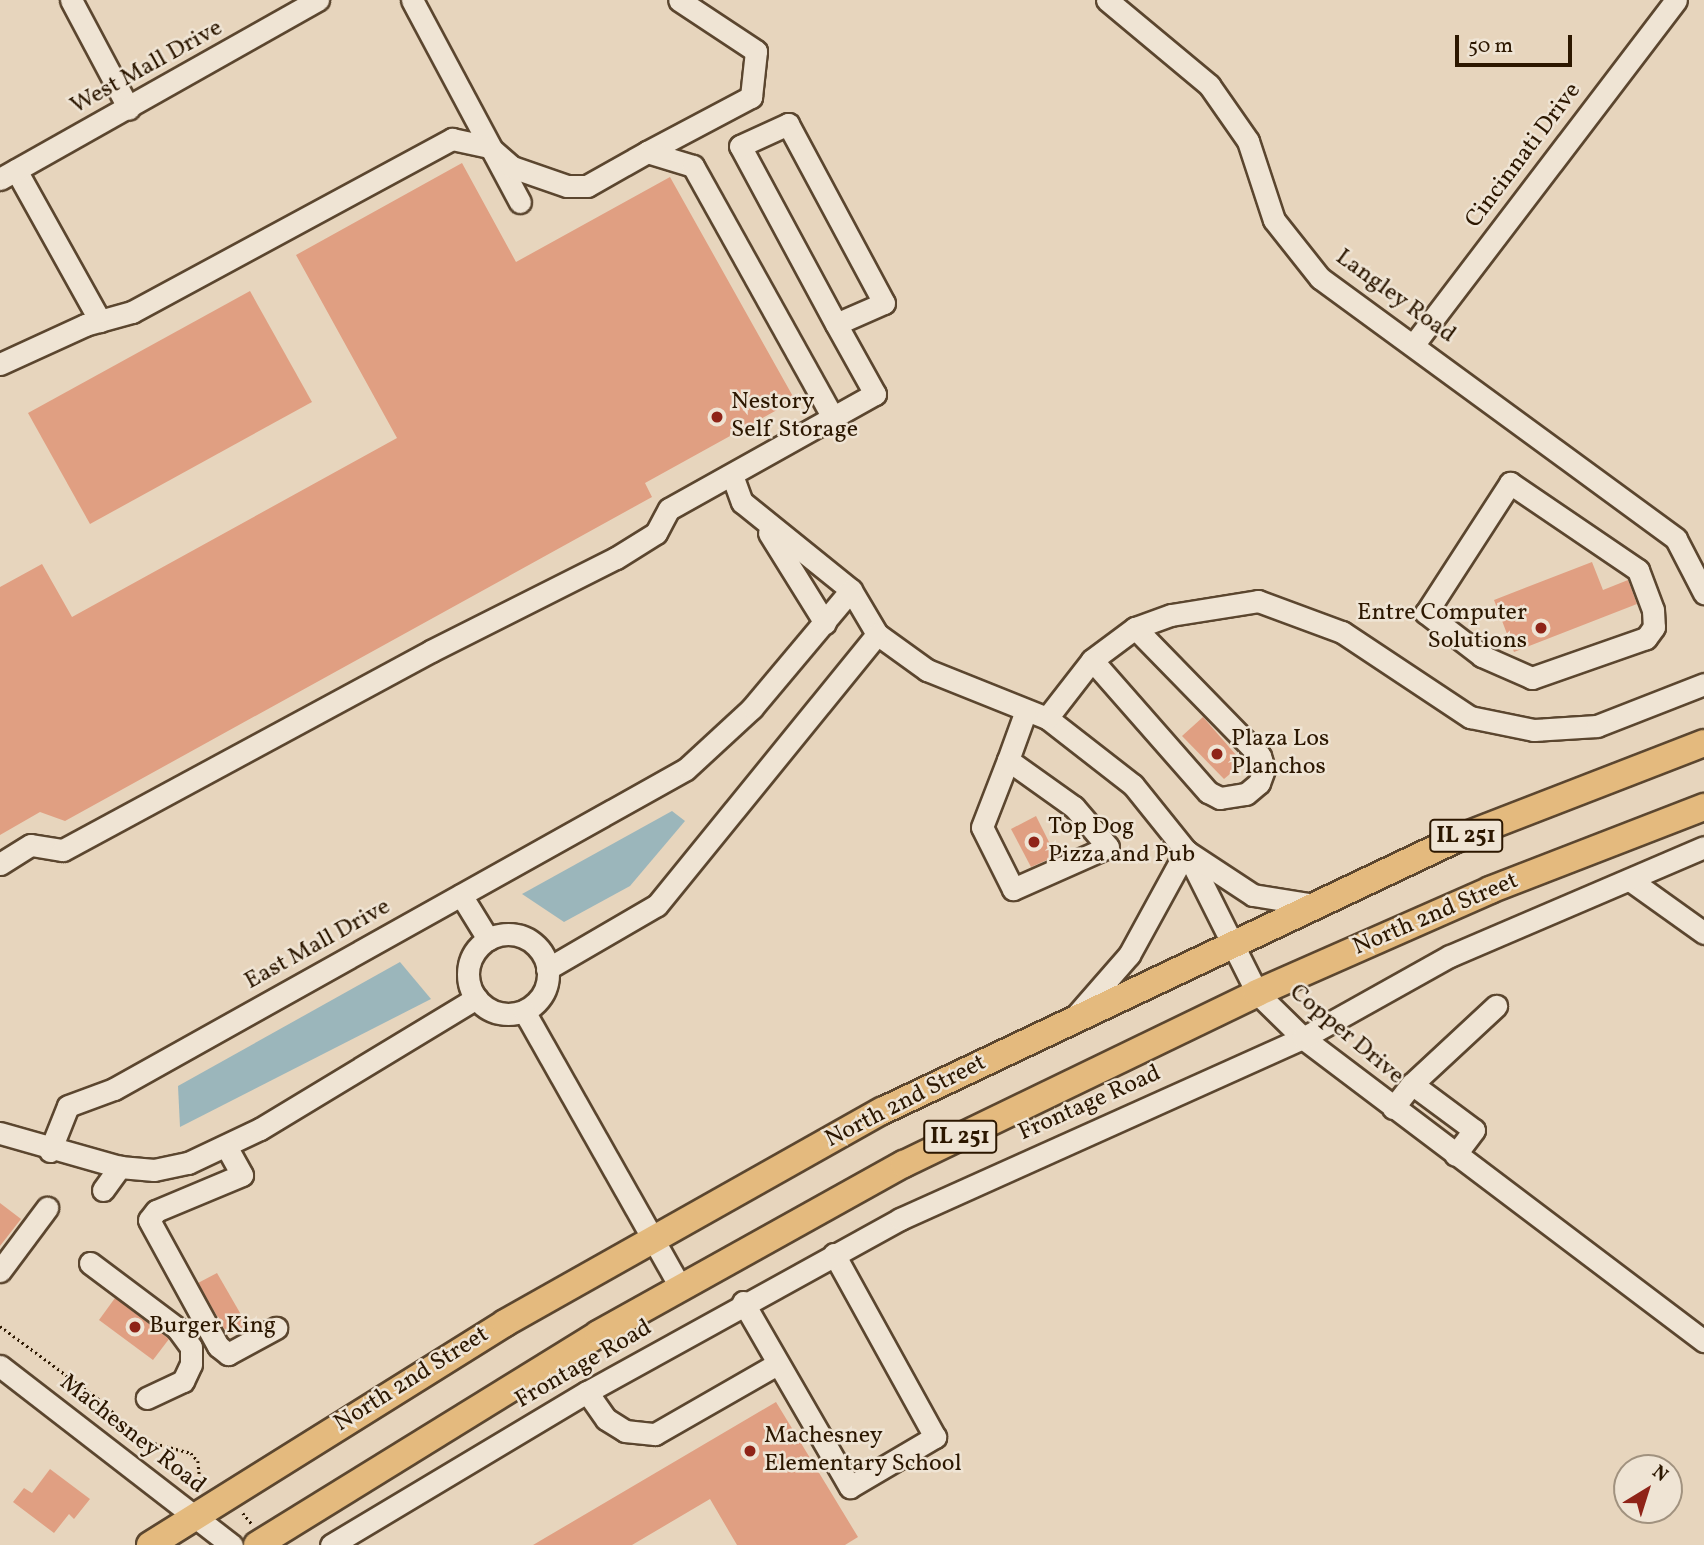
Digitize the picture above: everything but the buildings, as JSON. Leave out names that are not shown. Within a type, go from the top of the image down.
[{"type":"main road","name":"North 2nd Street","points":[[150,1545],[652,1237],[882,1111],[1454,840],[1704,743]]},
{"type":"main road","name":"North 2nd Street","points":[[260,1543],[681,1288],[904,1164],[1256,993],[1490,890],[1704,807]]},
{"type":"street","points":[[71,0],[129,109]]},
{"type":"street","name":"West Mall Drive","points":[[8,174],[129,109],[318,0]]},
{"type":"street","points":[[412,0],[520,202]]},
{"type":"street","points":[[0,364],[100,321],[132,312],[250,252],[452,139],[489,147],[512,167],[567,187],[587,186],[751,97],[756,51],[679,0]]},
{"type":"street","name":"Langley Road","points":[[1107,0],[1209,85],[1248,141],[1274,220],[1320,278],[1414,344],[1676,540],[1704,593]]},
{"type":"street","name":"Cincinnati Drive","points":[[1414,344],[1676,0]]},
{"type":"street","points":[[0,864],[31,845],[63,850],[431,651],[616,558],[656,533],[669,509],[875,394],[836,324],[740,146],[788,124],[884,303],[836,324]]},
{"type":"street","points":[[646,152],[693,166],[833,418]]},
{"type":"street","points":[[8,174],[100,321]]},
{"type":"street","points":[[547,969],[657,905],[877,634],[851,590],[742,502],[732,475]]},
{"type":"street","points":[[1510,483],[1599,543],[1638,570],[1653,611],[1654,627],[1646,638],[1532,678],[1482,656],[1426,613],[1510,483]]},
{"type":"street","points":[[761,520],[825,623]]},
{"type":"street","name":"East Mall Drive","points":[[50,1151],[68,1106],[114,1089],[686,769],[719,743],[851,590]]},
{"type":"street","points":[[1047,718],[1092,660],[1135,628],[1171,615],[1258,601],[1342,632],[1471,717],[1534,730],[1597,726],[1704,684]]},
{"type":"street","points":[[1092,660],[1208,792],[1220,798],[1246,794],[1261,776],[1260,756],[1135,628]]},
{"type":"street","name":"Copper Drive","points":[[877,634],[927,670],[1025,713],[1047,718],[1133,785],[1186,852],[1256,993],[1303,1038],[1393,1108],[1704,1341]]},
{"type":"street","points":[[1008,760],[1074,807],[1108,847],[1013,890],[982,827],[1025,713]]},
{"type":"street","name":"Frontage Road","points":[[331,1545],[587,1392],[743,1302],[834,1254],[954,1194],[1303,1038],[1450,956],[1704,847]]},
{"type":"street","points":[[1070,1022],[1129,955],[1186,852],[1254,895],[1315,905]]},
{"type":"street","points":[[1630,880],[1704,933]]},
{"type":"street","points":[[461,895],[488,939]]},
{"type":"street","points":[[500,935],[526,938],[544,956],[547,969],[543,994],[524,1011],[498,1013],[476,998],[468,972],[471,959],[488,939],[500,935]]},
{"type":"street","points":[[0,1133],[50,1151],[120,1167],[154,1170],[188,1163],[226,1146],[440,1024],[476,998]]},
{"type":"street","points":[[1393,1108],[1412,1084],[1496,1006]]},
{"type":"street","points":[[524,1011],[681,1288]]},
{"type":"street","points":[[1412,1084],[1474,1130],[1455,1155]]},
{"type":"street","points":[[226,1146],[242,1175],[156,1212],[149,1220],[218,1346],[228,1353],[276,1328]]},
{"type":"street","points":[[103,1190],[120,1167]]},
{"type":"street","points":[[0,1271],[47,1208]]},
{"type":"street","points":[[743,1302],[850,1487],[935,1437],[834,1254]]},
{"type":"street","points":[[90,1263],[177,1328],[191,1347],[191,1364],[183,1381],[147,1398]]},
{"type":"street","points":[[587,1392],[606,1419],[642,1435],[655,1433],[777,1364]]},
{"type":"street","name":"Machesney Road","points":[[0,1366],[232,1545]]},
{"type":"path","points":[[0,1326],[104,1403],[139,1439],[191,1452],[198,1461],[198,1486],[244,1513],[260,1543]]},
{"type":"water","points":[[672,811],[685,821],[630,886],[564,922],[522,894]]},
{"type":"water","points":[[400,962],[431,999],[180,1127],[178,1086]]},
{"type":"place","name":"Nestory Self Storage","points":[[717,417]]},
{"type":"place","name":"Entre Computer Solutions","points":[[1541,628]]},
{"type":"place","name":"Plaza Los Planchos","points":[[1217,754]]},
{"type":"place","name":"Top Dog Pizza and Pub","points":[[1034,842]]},
{"type":"place","name":"Burger King","points":[[135,1327]]},
{"type":"place","name":"Machesney Elementary School","points":[[750,1451]]}]
